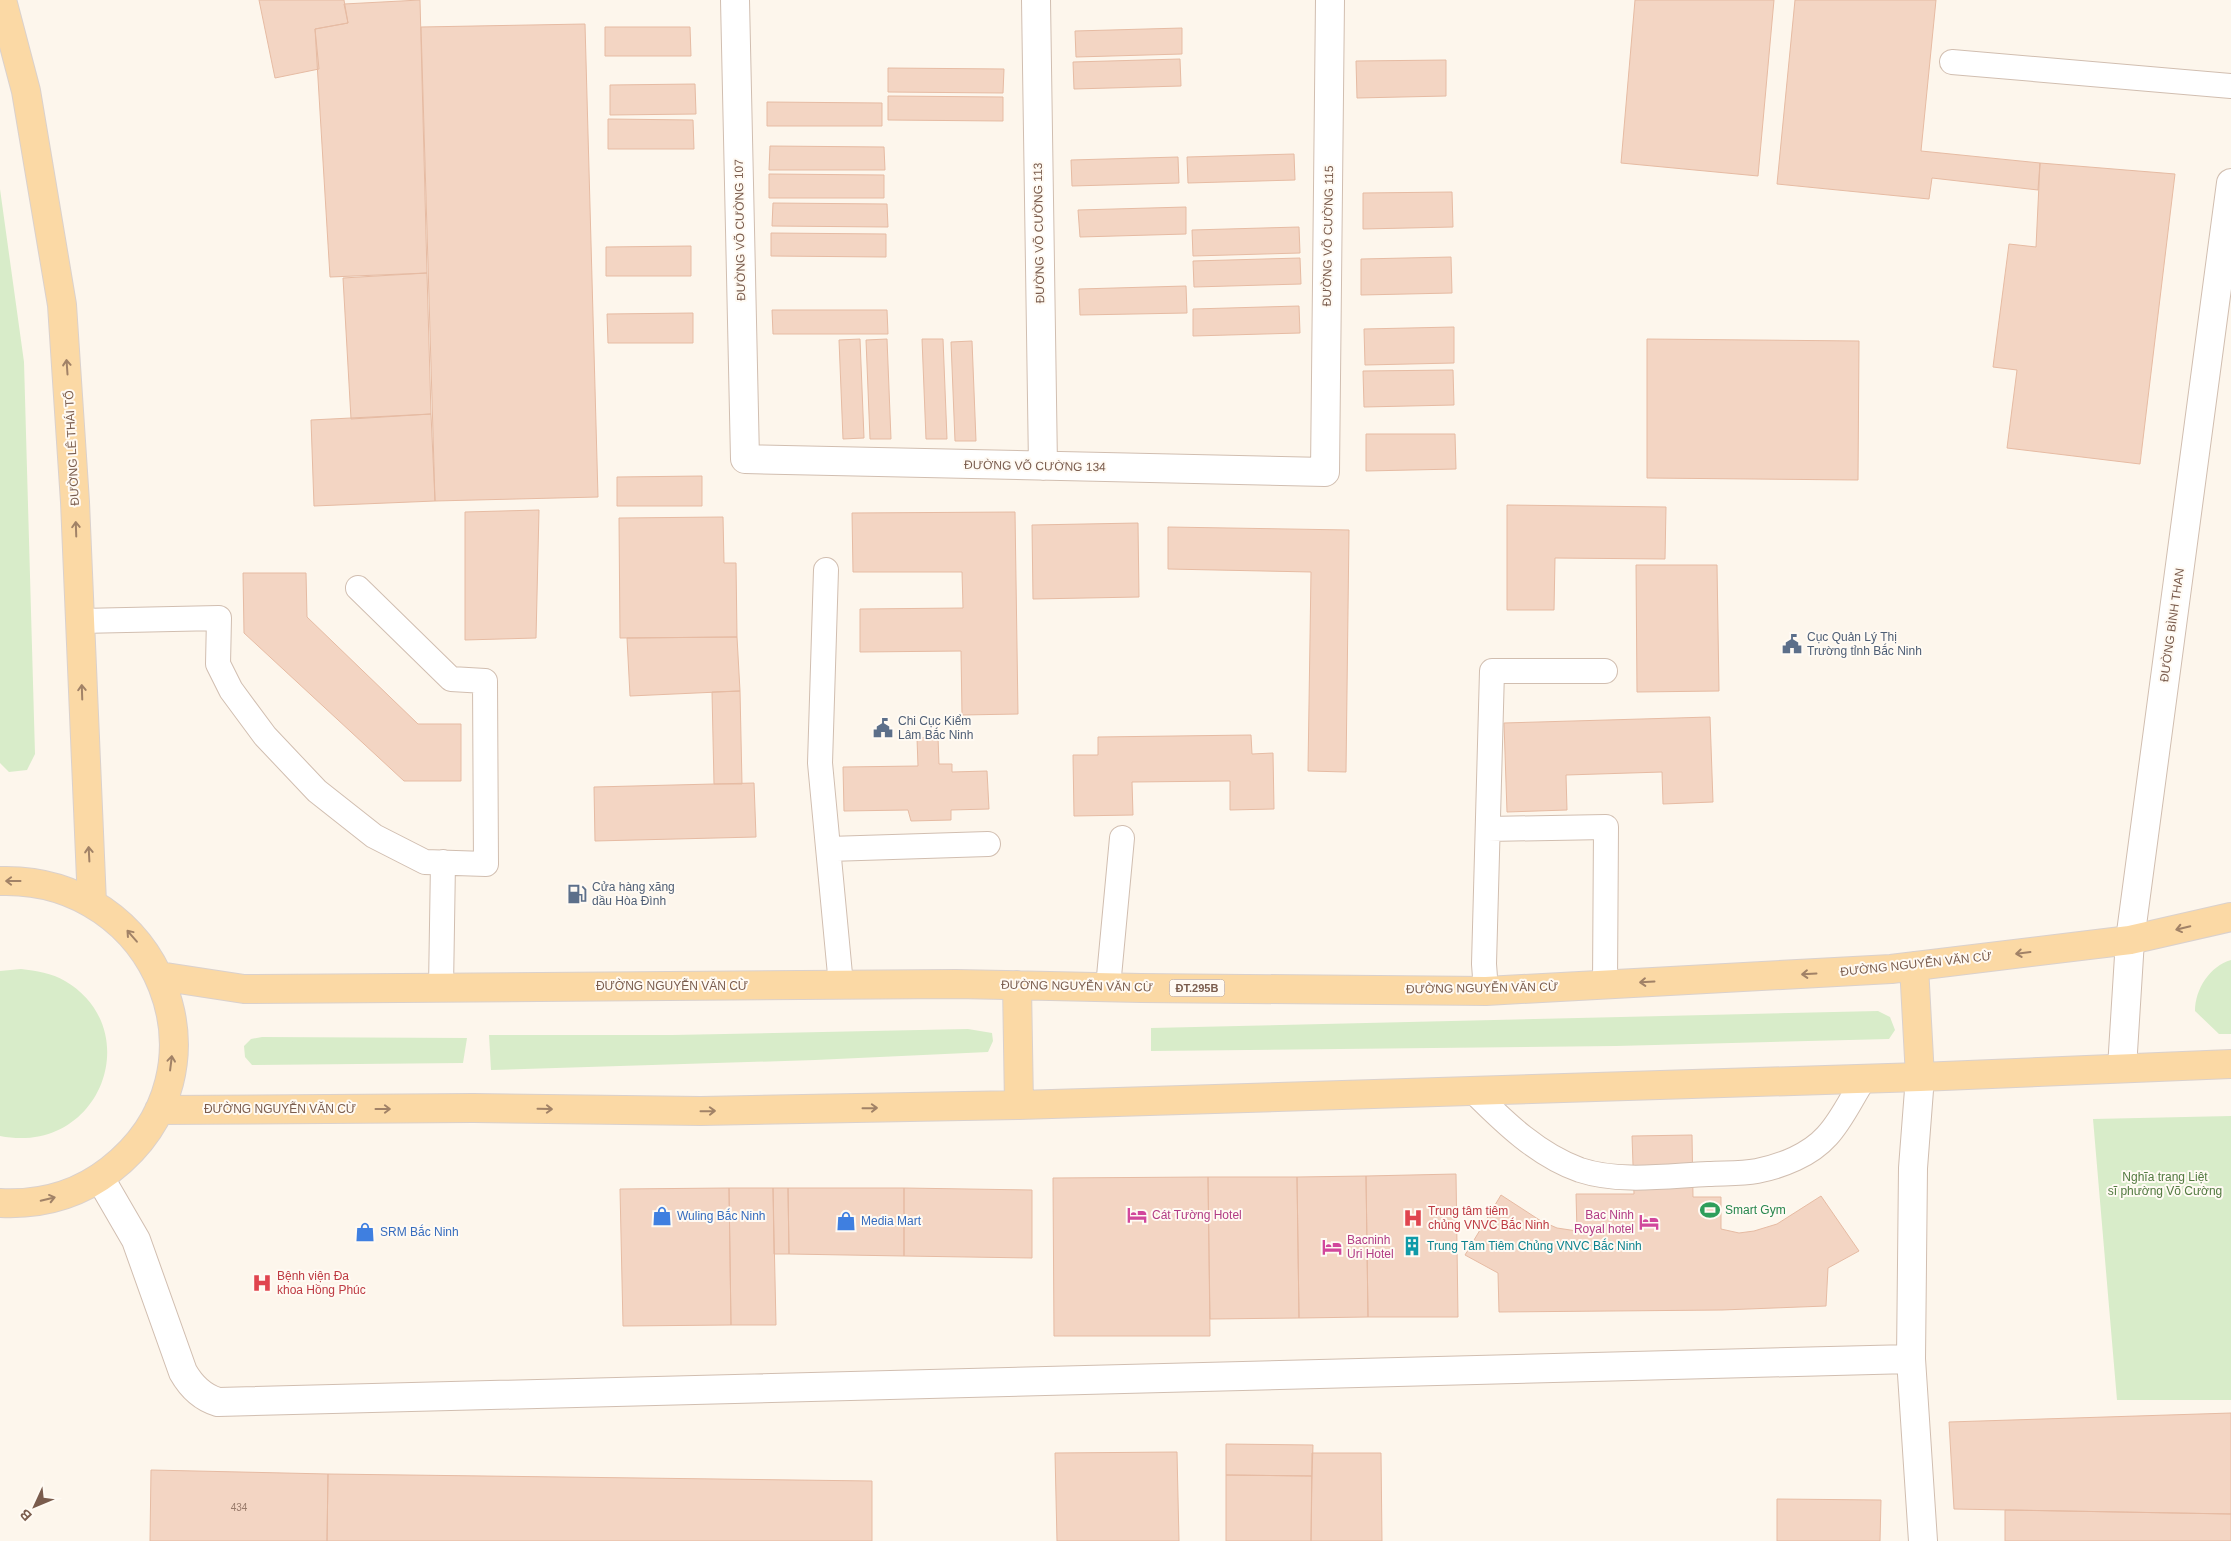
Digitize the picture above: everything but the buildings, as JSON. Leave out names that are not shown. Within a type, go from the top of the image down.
[{"type":"main road","name":"ĐƯỜNG LÊ THÁI TỔ","points":[[2,0],[9,61],[62,305],[75,502],[92,903]]},
{"type":"main road","points":[[0,881],[39,883],[60,888],[92,903],[118,920],[134,937],[159,976],[167,997],[173,1043],[167,1088],[159,1110],[135,1148],[100,1178],[80,1189],[36,1202],[0,1203]]},
{"type":"main road","name":"ĐƯỜNG NGUYỄN VĂN CỪ","points":[[159,976],[244,989],[1017,985],[1486,991],[1914,966],[2130,940],[2231,917]]},
{"type":"main road","points":[[1914,966],[1920,1077]]},
{"type":"main road","points":[[1017,985],[1019,1105]]},
{"type":"main road","name":"ĐƯỜNG NGUYỄN VĂN CỪ","points":[[159,1110],[474,1108],[701,1111],[1019,1105],[1864,1079],[2231,1064]]},
{"type":"street","name":"ĐƯỜNG VÕ CƯỜNG 107","points":[[735,0],[745,459]]},
{"type":"street","name":"ĐƯỜNG VÕ CƯỜNG 113","points":[[1036,0],[1043,466]]},
{"type":"street","name":"ĐƯỜNG VÕ CƯỜNG 115","points":[[1325,472],[1330,0]]},
{"type":"street","name":"ĐƯỜNG BÌNH THAN","points":[[2122,1068],[2130,940],[2231,183]]},
{"type":"street","name":"ĐƯỜNG VÕ CƯỜNG 134","points":[[745,459],[1325,472]]},
{"type":"street","points":[[1920,1077],[1913,1168],[1911,1359],[1923,1541]]},
{"type":"street","points":[[100,1178],[136,1240],[183,1372],[190,1384],[207,1399],[218,1402],[1911,1359]]},
{"type":"lane","points":[[1952,62],[2231,86]]},
{"type":"lane","points":[[826,570],[820,763],[841,985]]},
{"type":"lane","points":[[80,621],[219,618],[218,664],[232,690],[265,736],[317,791],[374,836],[425,862],[486,864],[485,681],[450,679],[358,588]]},
{"type":"lane","points":[[1486,991],[1484,964],[1492,671],[1605,671]]},
{"type":"lane","points":[[1488,829],[1606,826],[1605,984]]},
{"type":"lane","points":[[1108,987],[1122,838]]},
{"type":"lane","points":[[828,849],[988,844]]},
{"type":"lane","points":[[441,988],[443,862]]},
{"type":"lane","points":[[1474,1092],[1502,1120],[1536,1148],[1580,1170],[1612,1177],[1663,1176],[1756,1172],[1786,1163],[1808,1151],[1827,1136],[1864,1079]]},
{"type":"green space","points":[[0,189],[24,362],[35,754],[27,770],[9,772],[0,763]]},
{"type":"green space","points":[[2231,960],[2231,1034],[2219,1034],[2195,1011],[2196,1003],[2201,987],[2210,973],[2223,963]]},
{"type":"green space","points":[[21,969],[60,978],[90,1002],[104,1028],[107,1056],[101,1084],[87,1108],[64,1127],[35,1137],[0,1136],[0,971]]},
{"type":"green space","points":[[1878,1011],[1890,1017],[1895,1030],[1889,1039],[1616,1046],[1151,1051],[1151,1028]]},
{"type":"green space","points":[[968,1029],[992,1033],[993,1041],[988,1052],[815,1060],[491,1070],[489,1035],[672,1035]]},
{"type":"green space","points":[[262,1037],[467,1038],[463,1063],[252,1065],[245,1057],[244,1046],[251,1039]]},
{"type":"green space","name":"Nghĩa trang Liệt sĩ phường Võ Cường","points":[[2231,1116],[2231,1400],[2117,1400],[2093,1119]]},
{"type":"place","name":"Cục Quản Lý Thị Trường tỉnh Bắc Ninh","points":[[1792,644]]},
{"type":"place","name":"Chi Cục Kiểm Lâm Bắc Ninh","points":[[883,728]]},
{"type":"place","name":"Cửa hàng xăng dầu Hòa Đình","points":[[577,894]]},
{"type":"place","name":"Smart Gym","points":[[1710,1210]]},
{"type":"place","name":"Cát Tường Hotel","points":[[1137,1215]]},
{"type":"place","name":"Wuling Bắc Ninh","points":[[662,1216]]},
{"type":"place","name":"Trung tâm tiêm chủng VNVC Bắc Ninh","points":[[1413,1218]]},
{"type":"place","name":"Media Mart","points":[[846,1221]]},
{"type":"place","name":"Bac Ninh Royal hotel","points":[[1649,1222]]},
{"type":"place","name":"SRM Bắc Ninh","points":[[365,1232]]},
{"type":"place","name":"Trung Tâm Tiêm Chủng VNVC Bắc Ninh","points":[[1412,1246]]},
{"type":"place","name":"Bacninh Uri Hotel","points":[[1332,1247]]},
{"type":"place","name":"Bệnh viện Đa khoa Hồng Phúc","points":[[262,1283]]}]
